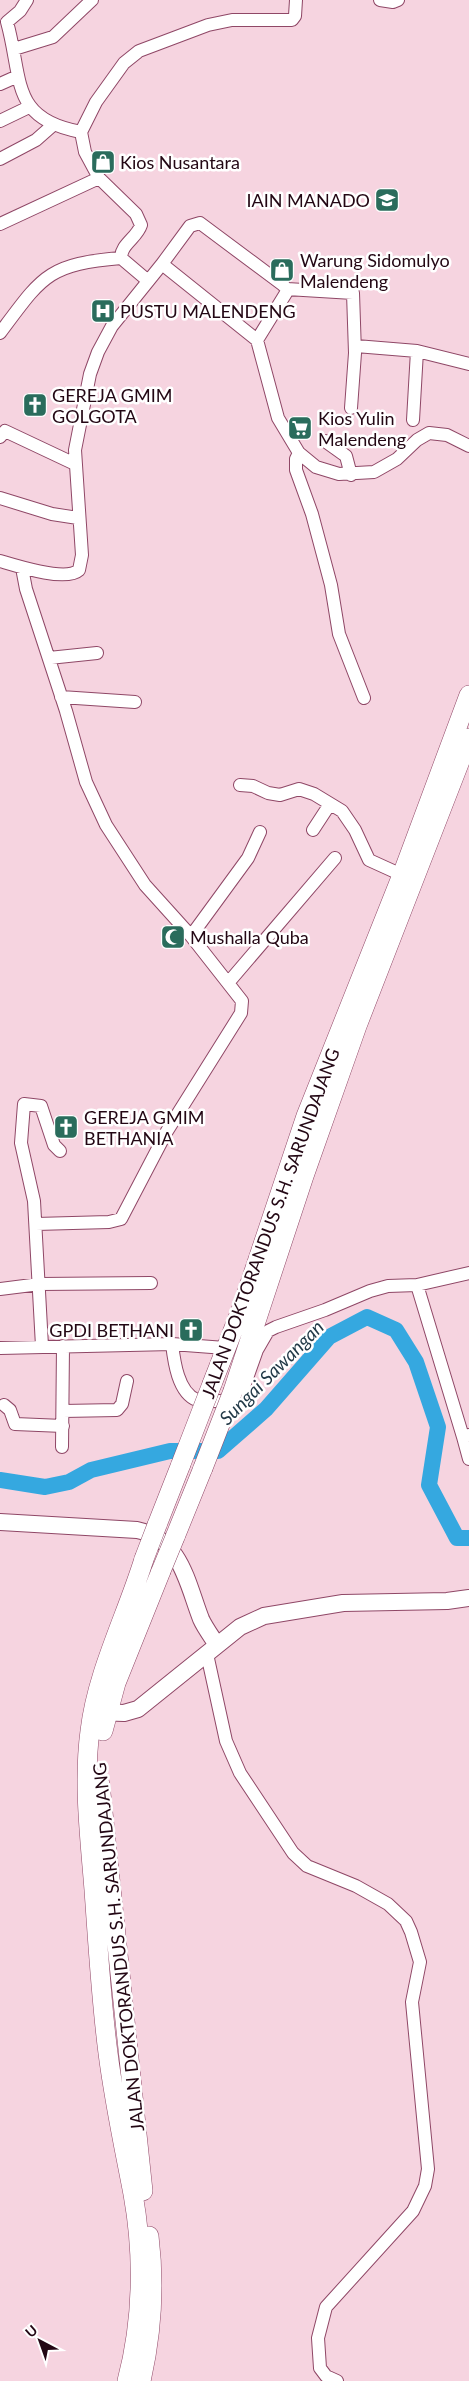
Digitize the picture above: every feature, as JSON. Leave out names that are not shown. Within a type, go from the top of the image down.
[{"type":"highway","name":"JALAN DOKTORANDUS S.H. SARUNDAJANG","points":[[127,2381],[138,2322],[140,2276],[138,2237],[133,2195],[118,2124],[101,1985],[89,1798],[90,1732],[122,1667],[233,1391],[388,928],[402,875],[469,695]]},
{"type":"highway","name":"JALAN DOKTORANDUS S.H. SARUNDAJANG","points":[[141,2381],[151,2323],[153,2266],[137,2140],[99,1775],[100,1713],[104,1672],[144,1560],[241,1310],[306,1116],[469,738]]},
{"type":"main road","points":[[0,1522],[138,1530],[157,1536],[164,1541],[179,1559],[212,1650]]},
{"type":"main road","points":[[201,1618],[211,1627],[222,1631],[240,1627],[264,1616],[343,1603],[447,1601],[469,1598]]},
{"type":"main road","points":[[100,1713],[124,1714],[138,1709],[240,1627]]},
{"type":"street","points":[[28,0],[20,11],[4,22],[14,49],[18,76],[28,107],[34,114],[53,125],[81,132]]},
{"type":"street","points":[[14,49],[53,37],[92,0]]},
{"type":"street","points":[[0,333],[37,285],[53,272],[122,253],[141,225],[136,214],[98,178],[87,157],[81,132],[96,102],[124,63],[134,54],[223,21],[292,20],[295,16],[296,0]]},
{"type":"street","points":[[380,0],[385,2],[398,0]]},
{"type":"street","points":[[0,84],[18,76]]},
{"type":"street","points":[[0,121],[28,107]]},
{"type":"street","points":[[0,159],[36,140],[53,125]]},
{"type":"street","points":[[0,224],[98,178]]},
{"type":"street","points":[[0,561],[22,568],[67,575],[76,572],[81,566],[82,555],[78,518],[75,450],[90,374],[98,352],[112,326],[190,226],[200,223],[291,289],[354,293],[356,346],[351,408]]},
{"type":"street","points":[[122,253],[148,280]]},
{"type":"street","points":[[162,264],[257,340],[278,418],[299,453],[321,469],[351,475],[374,472],[386,466],[416,440],[429,433],[446,435],[469,446]]},
{"type":"street","points":[[257,340],[291,289]]},
{"type":"street","points":[[356,346],[417,351],[469,364]]},
{"type":"street","points":[[413,420],[417,351]]},
{"type":"street","points":[[2,432],[75,464]]},
{"type":"street","points":[[325,441],[346,456],[351,475]]},
{"type":"street","points":[[299,453],[296,459],[296,470],[315,523],[331,585],[339,634],[364,698]]},
{"type":"street","points":[[0,498],[28,508],[78,518]]},
{"type":"street","points":[[22,568],[26,589],[61,696],[86,782],[106,825],[136,874],[191,936],[242,1001],[241,1013],[167,1131],[122,1219],[109,1222],[36,1224]]},
{"type":"street","points":[[49,658],[97,653]]},
{"type":"street","points":[[61,696],[136,702]]},
{"type":"street","points":[[240,786],[253,786],[265,793],[280,795],[291,790],[306,790],[342,811],[348,818],[370,860],[402,875]]},
{"type":"street","points":[[313,830],[330,804]]},
{"type":"street","points":[[191,936],[248,858],[260,832]]},
{"type":"street","points":[[228,983],[335,858]]},
{"type":"street","points":[[42,1346],[40,1284],[33,1194],[21,1143],[24,1104],[35,1104],[42,1107],[54,1145],[60,1151]]},
{"type":"street","points":[[172,1344],[182,1386],[189,1394],[199,1400],[236,1400],[241,1395],[257,1350],[268,1331],[370,1291],[394,1285],[417,1285],[469,1273]]},
{"type":"street","points":[[0,1288],[40,1284],[151,1283]]},
{"type":"street","points":[[417,1285],[466,1436],[469,1459]]},
{"type":"street","points":[[255,1323],[307,1316]]},
{"type":"street","points":[[0,1348],[172,1344],[226,1348]]},
{"type":"street","points":[[62,1447],[63,1346]]},
{"type":"street","points":[[63,1411],[117,1410],[122,1404],[126,1381]]},
{"type":"street","points":[[4,1405],[10,1410],[15,1424],[63,1426]]},
{"type":"street","points":[[212,1650],[226,1740],[246,1786],[265,1810],[287,1846],[307,1866],[356,1886],[388,1904],[406,1921],[419,1952],[420,1970],[412,2002],[428,2169],[425,2186],[413,2211],[326,2307],[318,2338],[320,2368],[326,2376],[337,2381]]},
{"type":"waterway","name":"Sungai Sawangan","points":[[0,1480],[45,1487],[69,1482],[91,1470],[170,1451],[218,1451],[266,1409],[329,1337],[367,1317],[396,1330],[416,1362],[438,1427],[429,1485],[457,1538],[469,1538]]},
{"type":"place","name":"Kios Nusantara","points":[[103,162]]},
{"type":"place","name":"IAIN MANADO","points":[[387,200]]},
{"type":"place","name":"Warung Sidomulyo Malendeng","points":[[282,270]]},
{"type":"place","name":"PUSTU MALENDENG","points":[[103,311]]},
{"type":"place","name":"GEREJA GMIM GOLGOTA","points":[[35,405]]},
{"type":"place","name":"Kios Yulin Malendeng","points":[[300,428]]},
{"type":"place","name":"Mushalla Quba","points":[[173,937]]},
{"type":"place","name":"GEREJA GMIM BETHANIA","points":[[66,1127]]},
{"type":"place","name":"GPDI BETHANI","points":[[191,1330]]}]
